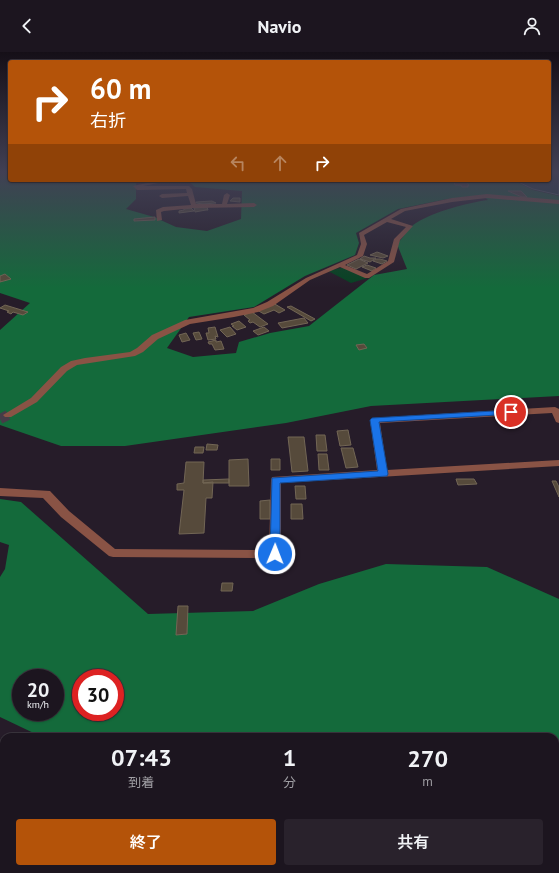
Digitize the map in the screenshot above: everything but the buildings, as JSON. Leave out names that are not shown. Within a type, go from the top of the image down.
[{"type":"street","points":[[158,211],[159,220]]},
{"type":"street","points":[[8,415],[34,400],[64,369],[74,363],[92,358],[132,354],[140,350],[155,337],[188,322],[234,316],[270,304],[308,279],[360,256],[364,244],[361,234],[400,211]]},
{"type":"street","points":[[340,265],[367,277],[391,262],[397,239],[410,226],[387,220]]},
{"type":"street","points":[[383,474],[375,420],[554,410],[559,420]]},
{"type":"street","points":[[0,492],[46,494],[65,514],[113,553],[275,554],[276,480],[559,464]]},
{"type":"green space","points":[[0,211],[134,211],[154,217],[176,227],[207,231],[241,219],[241,211],[394,211],[356,233],[359,243],[355,255],[305,276],[254,307],[189,317],[167,348],[193,357],[236,353],[239,342],[270,333],[309,326],[374,275],[407,269],[397,244],[413,225],[441,211],[559,211],[559,396],[371,406],[286,423],[125,446],[61,446],[0,425],[0,330],[30,303],[0,293]]},
{"type":"green space","points":[[345,267],[368,278],[351,283],[328,271]]},
{"type":"green space","points":[[0,499],[21,502],[148,614],[253,611],[319,584],[386,564],[487,567],[559,599],[559,733],[34,733],[0,717],[0,577],[5,569],[9,545],[0,542]]},
{"type":"tunnel","points":[[0,419],[8,415]]},
{"type":"route","points":[[275,554],[276,480],[383,474],[375,420],[511,412]]}]
